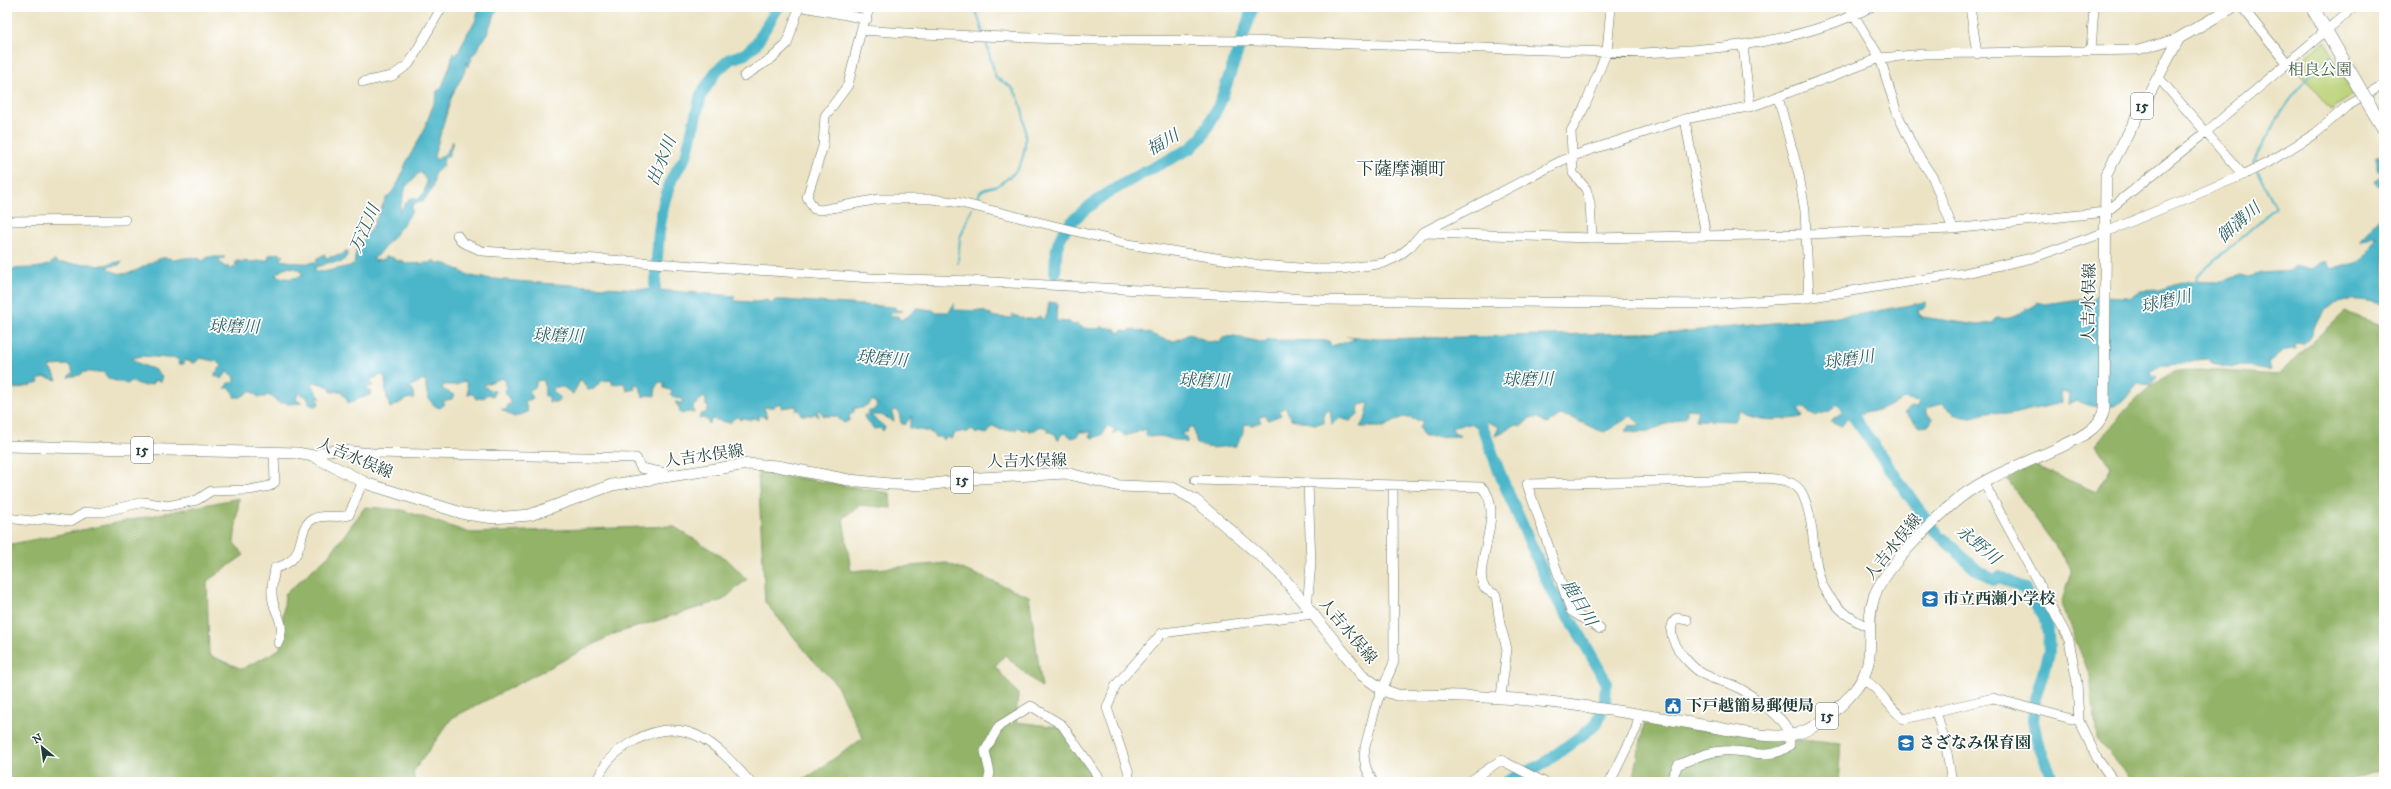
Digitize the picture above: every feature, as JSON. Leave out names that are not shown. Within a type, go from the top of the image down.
[{"type":"highway","points":[[2312,7],[2384,129]]},
{"type":"main road","points":[[2179,38],[2233,7]]},
{"type":"main road","name":"人吉水俣線","points":[[7,446],[297,453],[314,456],[363,481],[465,514],[494,518],[530,515],[612,485],[748,464],[777,466],[849,480],[890,484],[926,485],[980,478],[1065,473],[1120,486],[1173,488],[1195,500],[1282,576],[1362,675],[1383,690],[1397,694],[1501,696],[1615,711],[1756,734],[1797,734],[1819,722],[1854,691],[1864,679],[1872,648],[1870,627],[1874,596],[1884,578],[1924,532],[1969,491],[2080,438],[2101,419],[2104,410],[2106,175],[2179,38]]},
{"type":"street","points":[[363,82],[392,76],[409,64],[442,7]]},
{"type":"street","points":[[744,76],[771,59],[787,44],[800,7]]},
{"type":"street","points":[[804,7],[867,19]]},
{"type":"street","points":[[870,7],[867,19],[861,30],[848,85],[825,116],[823,146],[807,197],[814,209],[821,210],[880,199],[932,199],[961,203],[1128,244],[1260,265],[1342,269],[1384,263],[1410,247],[1422,233],[1563,160],[1685,119],[1750,106],[1778,97],[1880,58],[1924,54],[2138,50],[2179,38]]},
{"type":"street","points":[[1592,238],[1590,203],[1586,189],[1573,173],[1571,131],[1585,106],[1607,51],[1611,7]]},
{"type":"street","points":[[1849,7],[1880,58],[1897,113],[1914,149],[1933,178],[1953,229]]},
{"type":"street","points":[[861,30],[921,34],[1091,40],[1254,41],[1643,53],[1743,46],[1775,41],[1854,15],[1871,7]]},
{"type":"street","points":[[1970,7],[1977,54]]},
{"type":"street","points":[[2091,50],[2094,7]]},
{"type":"street","points":[[2242,7],[2288,64]]},
{"type":"street","points":[[1422,233],[1592,238],[1805,234],[1953,229],[2106,212],[2206,132],[2354,7]]},
{"type":"street","points":[[1743,46],[1750,106]]},
{"type":"street","points":[[2158,76],[2243,175]]},
{"type":"street","points":[[457,235],[462,242],[482,251],[864,278],[974,282],[1230,297],[1323,300],[1707,304],[1809,298],[1965,273],[2032,258],[2106,234],[2243,175],[2269,162],[2316,133],[2346,107],[2384,84]]},
{"type":"street","points":[[1778,97],[1799,175],[1805,211],[1809,298]]},
{"type":"street","points":[[1685,119],[1706,236]]},
{"type":"street","points":[[7,221],[125,220]]},
{"type":"street","points":[[314,456],[323,452],[335,451],[373,454],[636,458],[641,468],[665,473],[668,477]]},
{"type":"street","points":[[7,518],[32,521],[48,518],[71,521],[86,512],[102,512],[132,503],[144,502],[167,506],[197,500],[211,491],[249,490],[270,486],[275,482],[274,452]]},
{"type":"street","points":[[1600,629],[1571,611],[1527,484],[1742,479],[1792,482],[1803,493],[1813,525],[1821,581],[1829,595],[1842,610],[1861,624],[1870,627]]},
{"type":"street","points":[[1195,480],[1481,487],[1485,491],[1491,511],[1489,534],[1482,561],[1482,582],[1486,589],[1496,595],[1500,624],[1507,649],[1501,696]]},
{"type":"street","points":[[278,643],[282,634],[281,623],[271,595],[275,568],[285,566],[292,560],[302,541],[307,524],[313,519],[322,516],[342,518],[349,515],[363,481]]},
{"type":"street","points":[[1127,782],[1129,773],[1107,708],[1116,685],[1162,633],[1310,611],[1308,483]]},
{"type":"street","points":[[1984,483],[2040,584],[2052,611],[2063,626],[2074,656],[2079,704],[2079,721],[2097,758],[2114,782]]},
{"type":"street","points":[[1373,782],[1366,768],[1364,757],[1377,702],[1394,662],[1393,486]]},
{"type":"street","points":[[1670,782],[1678,765],[1697,756],[1722,751],[1773,755],[1782,752],[1790,745],[1790,735],[1785,724],[1776,716],[1747,693],[1737,687],[1704,674],[1684,659],[1671,632],[1672,622],[1677,618],[1687,620]]},
{"type":"street","points":[[1864,679],[1879,690],[1897,714],[1904,719],[1993,698],[2021,704],[2079,721]]},
{"type":"street","points":[[988,782],[990,773],[985,751],[999,726],[1031,706],[1062,725],[1102,782]]},
{"type":"street","points":[[1936,711],[1946,747],[1952,782]]},
{"type":"street","points":[[1610,782],[1636,729],[1640,715]]},
{"type":"street","points":[[597,782],[609,759],[617,750],[641,736],[669,729],[690,732],[702,737],[723,754],[750,782]]},
{"type":"street","points":[[1469,782],[1501,760],[1530,777],[1544,782]]},
{"type":"green space","name":"相良公園","points":[[2325,42],[2353,94],[2331,110],[2295,66]]},
{"type":"green space","points":[[2345,312],[2384,326],[2384,769],[2345,782],[2134,782],[2097,739],[2090,676],[2061,604],[2072,569],[2007,479],[2034,465],[2096,492],[2111,467],[2096,445],[2131,404],[2151,386],[2174,372],[2181,371],[2208,370],[2278,375]]},
{"type":"green space","points":[[758,471],[890,493],[891,508],[860,505],[843,518],[851,571],[947,563],[1029,596],[1042,688],[1005,655],[995,666],[1018,694],[1016,722],[1059,727],[1096,782],[801,782],[863,738],[836,684],[812,659],[765,602]]},
{"type":"green space","points":[[239,498],[234,543],[244,555],[207,581],[209,655],[242,669],[280,649],[285,594],[330,554],[365,507],[402,510],[470,533],[673,526],[729,561],[747,579],[723,600],[614,634],[452,718],[413,772],[415,782],[7,782],[7,545]]},
{"type":"green space","points":[[1644,724],[1841,744],[1838,782],[1633,782]]},
{"type":"water","name":"球磨川","points":[[479,7],[498,7],[485,38],[478,47],[479,49],[473,55],[469,55],[472,59],[468,67],[467,61],[464,73],[452,95],[434,156],[436,160],[442,156],[448,150],[453,141],[449,155],[444,158],[443,166],[434,174],[433,186],[429,193],[424,200],[412,205],[412,212],[374,258],[374,261],[385,259],[386,256],[394,258],[393,260],[404,261],[404,264],[429,263],[435,260],[437,263],[447,264],[466,274],[476,277],[565,285],[654,290],[655,283],[658,283],[658,290],[735,296],[734,301],[757,302],[768,300],[771,304],[775,300],[784,300],[895,307],[896,310],[903,311],[892,312],[890,316],[898,316],[900,320],[907,317],[917,308],[933,310],[934,312],[949,312],[954,304],[954,310],[983,311],[995,317],[1012,318],[1012,314],[1022,318],[1033,319],[1040,316],[1042,320],[1047,315],[1049,302],[1057,303],[1056,321],[1070,322],[1072,325],[1077,324],[1083,328],[1098,329],[1102,327],[1116,329],[1118,333],[1123,330],[1127,332],[1139,330],[1162,339],[1174,341],[1189,334],[1210,342],[1216,341],[1220,343],[1222,338],[1234,336],[1264,343],[1269,340],[1329,341],[1331,346],[1356,339],[1346,336],[1377,339],[1680,332],[1856,315],[1925,302],[1925,307],[1917,311],[1922,317],[1978,325],[1992,323],[1997,318],[2013,317],[2038,302],[2044,304],[2087,298],[2091,301],[2096,296],[2129,297],[2141,291],[2158,290],[2188,281],[2218,282],[2241,275],[2249,277],[2262,273],[2290,271],[2296,265],[2312,269],[2322,262],[2327,262],[2330,270],[2357,263],[2370,249],[2376,236],[2360,242],[2365,233],[2384,211],[2384,305],[2365,300],[2346,300],[2328,307],[2321,314],[2310,338],[2304,344],[2295,343],[2296,349],[2291,348],[2281,352],[2269,363],[2271,370],[2241,365],[2230,368],[2211,364],[2207,359],[2199,360],[2157,368],[2150,373],[2157,377],[2150,385],[2138,383],[2122,402],[2117,405],[2099,407],[2087,405],[2076,400],[2068,404],[2069,394],[2060,392],[2061,403],[2008,415],[1989,413],[1968,417],[1952,412],[1942,404],[1927,408],[1927,414],[1933,419],[1929,425],[1919,426],[1904,413],[1911,407],[1918,408],[1919,402],[1904,399],[1885,408],[1846,418],[1842,426],[1830,421],[1849,407],[1836,404],[1830,411],[1814,416],[1809,413],[1805,407],[1799,410],[1803,417],[1779,420],[1762,419],[1746,415],[1740,411],[1735,421],[1695,420],[1698,410],[1687,409],[1687,416],[1648,431],[1637,433],[1625,431],[1629,426],[1641,425],[1631,416],[1605,432],[1560,415],[1547,424],[1539,418],[1530,418],[1522,426],[1515,425],[1495,436],[1499,427],[1486,421],[1480,429],[1473,425],[1466,424],[1458,425],[1451,429],[1460,436],[1424,437],[1419,428],[1423,421],[1403,417],[1384,427],[1360,427],[1366,417],[1369,403],[1359,405],[1358,414],[1350,421],[1339,418],[1332,425],[1330,409],[1324,412],[1324,423],[1315,424],[1291,419],[1285,407],[1279,411],[1281,415],[1268,420],[1265,414],[1259,418],[1261,422],[1252,425],[1245,424],[1242,435],[1236,446],[1213,448],[1197,444],[1193,427],[1189,427],[1187,432],[1181,433],[1188,440],[1186,443],[1182,440],[1174,440],[1160,436],[1150,437],[1146,435],[1147,429],[1125,436],[1119,431],[1113,433],[1115,429],[1106,427],[1102,435],[1093,438],[1089,436],[1092,432],[1079,432],[1078,436],[1072,438],[1066,433],[1062,434],[1058,440],[1055,434],[1047,431],[1049,429],[1040,426],[1035,430],[1028,431],[1029,428],[1024,430],[1017,427],[1016,430],[1001,430],[993,426],[987,434],[979,432],[976,434],[972,429],[966,433],[966,431],[955,433],[951,439],[946,437],[944,440],[940,437],[935,437],[930,432],[909,428],[912,416],[904,425],[901,423],[899,412],[896,410],[892,412],[894,421],[881,415],[870,415],[885,427],[883,431],[880,428],[874,429],[865,419],[864,415],[867,415],[869,410],[872,411],[877,406],[874,400],[862,408],[854,408],[854,412],[849,416],[850,420],[844,423],[836,416],[824,416],[819,410],[817,411],[819,417],[814,413],[813,415],[801,415],[800,411],[796,410],[797,406],[781,408],[782,404],[777,404],[774,407],[764,407],[767,418],[759,415],[759,420],[753,418],[750,420],[743,418],[740,420],[738,417],[734,418],[730,423],[712,419],[709,424],[706,419],[699,418],[701,414],[706,413],[709,406],[706,406],[706,400],[703,397],[693,407],[694,413],[688,412],[682,414],[679,412],[680,409],[675,402],[682,403],[683,399],[675,398],[671,395],[672,391],[664,388],[664,382],[660,382],[656,386],[655,396],[647,395],[643,397],[640,387],[634,383],[635,389],[627,391],[625,384],[620,383],[613,385],[611,380],[602,381],[594,389],[588,390],[581,379],[573,394],[563,387],[554,387],[553,392],[561,398],[558,402],[549,402],[549,396],[545,396],[544,380],[536,381],[536,386],[529,391],[533,398],[525,402],[528,412],[514,417],[501,409],[507,410],[507,405],[511,404],[505,391],[506,382],[502,378],[483,385],[489,390],[495,391],[493,396],[488,394],[485,397],[476,399],[473,394],[468,394],[467,383],[463,381],[457,385],[444,385],[442,389],[454,395],[452,399],[443,401],[445,404],[440,408],[436,407],[428,398],[426,382],[422,380],[408,388],[413,389],[414,399],[409,398],[390,408],[386,393],[385,378],[382,375],[370,380],[373,386],[365,389],[371,392],[370,395],[355,400],[355,402],[348,403],[346,397],[342,394],[343,391],[331,392],[330,387],[315,382],[311,384],[321,399],[317,397],[319,404],[315,406],[310,405],[307,397],[298,393],[296,400],[302,403],[288,404],[284,402],[281,404],[275,400],[277,399],[267,395],[265,397],[259,397],[250,391],[241,397],[234,397],[234,393],[230,388],[225,388],[228,383],[234,383],[235,377],[227,372],[222,379],[215,376],[215,373],[222,366],[218,362],[200,358],[195,363],[184,360],[184,364],[178,364],[179,359],[142,356],[132,358],[139,364],[152,368],[162,377],[160,382],[155,380],[152,384],[144,386],[131,381],[128,384],[109,379],[103,372],[84,372],[80,375],[68,377],[73,372],[69,365],[50,366],[49,369],[53,371],[57,380],[45,377],[38,380],[39,383],[16,389],[7,384],[7,270],[45,266],[55,260],[58,263],[91,264],[98,266],[123,261],[119,265],[107,267],[115,272],[123,274],[139,269],[160,258],[173,260],[193,257],[203,261],[208,257],[225,257],[219,261],[225,267],[229,267],[229,270],[239,265],[235,264],[236,261],[250,262],[268,260],[269,255],[279,253],[284,256],[281,260],[311,263],[319,260],[316,259],[325,254],[325,258],[341,255],[345,251],[349,252],[340,263],[328,263],[315,267],[315,270],[323,272],[354,265],[356,251],[372,228],[386,198],[393,191],[399,181],[406,163],[423,132],[437,95],[436,92],[442,87],[453,53],[456,56],[468,32],[475,22]],"holes":[[[421,172],[427,182],[424,193],[418,200],[414,198],[409,199],[399,212],[406,186]],[[286,267],[296,268],[304,275],[290,278],[283,278],[275,275]]]},
{"type":"water","points":[[2377,156],[2384,156],[2384,185],[2378,186],[2375,180],[2383,174],[2377,170]]},
{"type":"waterway","name":"出水川","points":[[654,299],[659,231],[664,202],[672,178],[686,156],[701,95],[715,73],[730,59],[745,54],[756,44],[778,7]]},
{"type":"waterway","points":[[975,7],[983,33]]},
{"type":"waterway","name":"福川","points":[[1055,274],[1058,244],[1066,229],[1079,215],[1096,201],[1116,188],[1191,148],[1202,137],[1220,103],[1253,7]]},
{"type":"waterway","points":[[974,204],[981,191],[998,185],[1015,172],[1020,164],[1025,142],[1024,117],[1021,106],[1012,88],[996,78],[985,39]]},
{"type":"waterway","name":"御溝川","points":[[2254,166],[2253,163],[2260,148],[2287,104],[2308,78],[2332,55]]},
{"type":"waterway","name":"御溝川","points":[[2196,282],[2197,276],[2276,207],[2257,171]]},
{"type":"waterway","points":[[958,263],[960,238],[972,208]]},
{"type":"waterway","points":[[954,304],[954,313]]},
{"type":"waterway","name":"永野川","points":[[1837,393],[1931,527],[1973,567],[1993,580],[2000,577],[2025,589],[2044,617],[2048,633],[2049,652],[2035,699],[2033,721],[2038,744],[2054,782]]},
{"type":"waterway","name":"鹿目川","points":[[1476,410],[1502,479],[1550,588],[1580,635],[1606,682],[1605,701],[1597,724],[1543,764],[1506,782]]},
{"type":"place","name":"市立西瀬小学校","points":[[1930,599]]},
{"type":"place","name":"下戸越簡易郵便局","points":[[1673,706]]},
{"type":"place","name":"さざなみ保育園","points":[[1906,743]]},
{"type":"district","name":"下薩摩瀬町","points":[[1401,170]]},
{"type":"water label","name":"万江川","points":[[365,229]]}]
